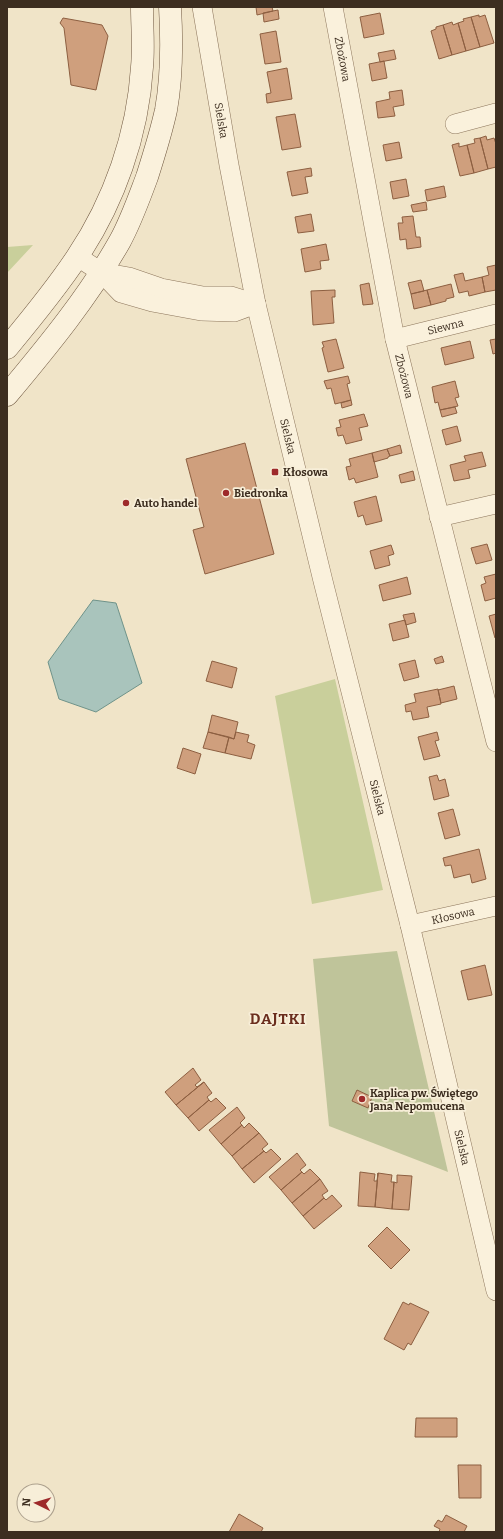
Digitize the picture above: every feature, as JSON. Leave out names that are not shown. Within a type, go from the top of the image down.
[{"type":"main road","points":[[7,348],[38,311],[78,257],[104,211],[125,159],[135,119],[142,68],[142,7]]},
{"type":"main road","points":[[7,395],[82,300],[101,272],[124,232],[140,196],[156,149],[166,109],[171,61],[170,7]]},
{"type":"street","name":"Sielska","points":[[202,7],[230,173],[256,304],[322,581],[410,924],[496,1291]]},
{"type":"street","name":"Zbożowa","points":[[333,7],[395,339],[439,517],[491,701],[496,742]]},
{"type":"street","points":[[455,124],[496,113]]},
{"type":"street","points":[[78,257],[101,272],[129,277],[161,288],[203,296],[232,296],[256,304]]},
{"type":"street","name":"Siewna","points":[[395,339],[496,314]]},
{"type":"street","points":[[439,517],[496,504]]},
{"type":"street","name":"Kłosowa","points":[[410,924],[496,906]]},
{"type":"green space","points":[[33,245],[7,273],[7,247]]},
{"type":"green space","points":[[335,679],[383,890],[312,904],[275,696]]},
{"type":"green space","points":[[397,951],[448,1172],[329,1126],[313,959]]},
{"type":"water","points":[[93,600],[116,603],[142,683],[96,712],[59,699],[48,662]]},
{"type":"building","points":[[256,7],[272,7],[273,11],[257,15]]},
{"type":"building","points":[[278,10],[279,19],[264,22],[263,13]]},
{"type":"building","points":[[380,13],[384,34],[364,38],[360,17]]},
{"type":"building","points":[[479,15],[479,17],[485,15],[494,43],[480,47],[471,17]]},
{"type":"building","points":[[471,17],[480,47],[466,51],[458,23],[464,21],[463,19]]},
{"type":"building","points":[[63,18],[102,25],[108,36],[96,90],[71,85],[64,28],[60,23]]},
{"type":"building","points":[[452,22],[453,25],[458,23],[466,51],[452,55],[443,25]]},
{"type":"building","points":[[443,25],[452,55],[439,59],[431,31],[436,29],[436,27]]},
{"type":"building","points":[[276,31],[281,62],[265,64],[260,34]]},
{"type":"building","points":[[394,50],[396,59],[380,62],[378,53]]},
{"type":"building","points":[[384,61],[387,78],[372,81],[369,64]]},
{"type":"building","points":[[287,68],[292,99],[267,103],[266,94],[271,93],[267,72]]},
{"type":"building","points":[[402,90],[404,105],[393,107],[395,116],[378,118],[376,102],[390,99],[389,92]]},
{"type":"building","points":[[295,114],[301,147],[282,150],[276,117]]},
{"type":"building","points":[[486,136],[487,140],[494,138],[496,144],[496,167],[488,169],[480,138]]},
{"type":"building","points":[[480,138],[488,169],[474,173],[467,145],[475,143],[474,139]]},
{"type":"building","points":[[399,142],[402,158],[386,161],[383,145]]},
{"type":"building","points":[[459,143],[459,147],[467,145],[474,173],[460,176],[452,145]]},
{"type":"building","points":[[311,168],[312,176],[305,177],[308,193],[292,196],[287,172]]},
{"type":"building","points":[[406,179],[409,196],[393,199],[390,182]]},
{"type":"building","points":[[444,186],[446,197],[427,201],[425,190]]},
{"type":"building","points":[[426,202],[427,210],[413,212],[411,205]]},
{"type":"building","points":[[311,214],[314,231],[298,233],[295,217]]},
{"type":"building","points":[[413,216],[416,237],[420,237],[421,247],[407,249],[406,239],[400,240],[398,223],[403,223],[402,217]]},
{"type":"building","points":[[326,244],[329,260],[320,261],[321,269],[305,272],[301,249]]},
{"type":"building","points":[[496,265],[496,290],[485,292],[482,277],[489,275],[487,267]]},
{"type":"building","points":[[463,273],[465,281],[482,277],[485,292],[469,296],[468,291],[459,293],[454,275]]},
{"type":"building","points":[[421,280],[424,291],[411,294],[408,283]]},
{"type":"building","points":[[369,283],[373,304],[363,305],[360,285]]},
{"type":"building","points":[[451,284],[454,297],[431,305],[427,290]]},
{"type":"building","points":[[335,290],[335,297],[332,297],[334,323],[313,325],[311,291]]},
{"type":"building","points":[[427,290],[431,305],[414,309],[411,294]]},
{"type":"building","points":[[336,339],[344,368],[328,372],[322,342]]},
{"type":"building","points":[[496,339],[496,353],[493,354],[490,340]]},
{"type":"building","points":[[470,341],[474,358],[445,365],[441,348]]},
{"type":"building","points":[[348,376],[350,383],[347,384],[351,400],[335,404],[331,388],[327,389],[324,381]]},
{"type":"building","points":[[455,381],[459,397],[455,398],[458,406],[440,410],[438,402],[435,403],[432,387]]},
{"type":"building","points":[[351,400],[352,405],[342,408],[341,403]]},
{"type":"building","points":[[455,407],[457,413],[442,417],[440,410]]},
{"type":"building","points":[[364,414],[368,426],[359,428],[362,440],[346,444],[343,435],[338,436],[336,428],[341,427],[339,420]]},
{"type":"building","points":[[457,426],[461,441],[446,445],[442,430]]},
{"type":"building","name":"Biedronka","points":[[245,443],[274,554],[205,574],[193,530],[204,527],[186,459]]},
{"type":"building","points":[[400,445],[402,453],[390,456],[387,449]]},
{"type":"building","points":[[387,449],[390,456],[388,458],[374,462],[372,453]]},
{"type":"building","points":[[482,452],[486,466],[468,470],[470,478],[454,481],[450,465],[466,461],[464,456]]},
{"type":"building","points":[[372,453],[378,477],[356,483],[354,478],[349,480],[346,467],[351,466],[349,459]]},
{"type":"building","points":[[413,471],[415,480],[401,483],[399,475]]},
{"type":"building","points":[[376,496],[382,521],[366,525],[363,515],[358,517],[354,502]]},
{"type":"building","points":[[487,544],[492,560],[476,564],[471,548]]},
{"type":"building","points":[[391,545],[394,554],[388,556],[390,565],[375,569],[370,551]]},
{"type":"building","points":[[496,574],[496,598],[485,601],[481,585],[486,583],[484,577]]},
{"type":"building","points":[[407,577],[411,594],[383,601],[379,585]]},
{"type":"building","points":[[414,613],[416,622],[406,625],[403,615]]},
{"type":"building","points":[[496,614],[496,637],[495,638],[489,616]]},
{"type":"building","points":[[405,620],[409,637],[393,641],[389,624]]},
{"type":"building","points":[[442,656],[444,662],[436,664],[434,659]]},
{"type":"building","points":[[415,660],[419,677],[404,681],[399,664]]},
{"type":"building","points":[[212,661],[237,668],[232,688],[206,681]]},
{"type":"building","points":[[454,686],[457,699],[441,703],[438,690]]},
{"type":"building","points":[[438,689],[441,704],[427,707],[429,717],[413,720],[411,711],[406,712],[405,705],[416,702],[414,694]]},
{"type":"building","points":[[212,715],[238,722],[234,739],[208,732]]},
{"type":"building","points":[[208,732],[229,737],[225,753],[203,748]]},
{"type":"building","points":[[236,732],[249,735],[247,742],[255,745],[251,759],[225,753],[229,737],[234,739]]},
{"type":"building","points":[[437,732],[439,740],[435,741],[440,756],[424,760],[418,737]]},
{"type":"building","points":[[183,748],[201,754],[195,774],[177,768]]},
{"type":"building","points":[[437,775],[439,781],[445,779],[449,796],[434,800],[429,777]]},
{"type":"building","points":[[453,809],[460,835],[445,839],[438,813]]},
{"type":"building","points":[[479,849],[486,879],[472,883],[470,874],[454,878],[451,865],[445,866],[443,858]]},
{"type":"building","points":[[485,965],[492,995],[468,1000],[461,971]]},
{"type":"building","points":[[193,1068],[201,1080],[195,1085],[197,1087],[204,1082],[176,1105],[165,1092]]},
{"type":"building","points":[[204,1082],[212,1093],[207,1097],[209,1100],[188,1118],[176,1105]]},
{"type":"building","name":"Kaplica pw. Świętego Jana Nepomucena","points":[[357,1090],[372,1097],[368,1108],[352,1101]]},
{"type":"building","points":[[216,1098],[226,1108],[199,1131],[188,1118],[209,1100],[211,1102]]},
{"type":"building","points":[[237,1107],[245,1118],[240,1123],[242,1125],[221,1144],[209,1130]]},
{"type":"building","points":[[249,1123],[259,1133],[232,1156],[221,1144],[242,1125],[244,1128]]},
{"type":"building","points":[[259,1133],[268,1144],[262,1149],[264,1151],[242,1169],[232,1156]]},
{"type":"building","points":[[271,1149],[281,1159],[254,1183],[242,1169],[264,1151],[266,1153]]},
{"type":"building","points":[[297,1153],[306,1165],[300,1170],[302,1172],[281,1190],[269,1177]]},
{"type":"building","points":[[310,1169],[320,1179],[292,1203],[281,1190],[302,1172],[304,1174]]},
{"type":"building","points":[[360,1172],[375,1174],[374,1181],[377,1181],[378,1173],[375,1207],[358,1206]]},
{"type":"building","points":[[378,1173],[392,1175],[391,1182],[394,1182],[392,1209],[375,1207]]},
{"type":"building","points":[[397,1175],[412,1176],[409,1210],[392,1209],[394,1182],[397,1183]]},
{"type":"building","points":[[320,1179],[328,1191],[322,1195],[324,1198],[303,1216],[292,1203]]},
{"type":"building","points":[[332,1195],[342,1206],[314,1229],[303,1216],[324,1198],[326,1200]]},
{"type":"building","points":[[387,1227],[410,1250],[391,1269],[368,1246]]},
{"type":"building","points":[[403,1302],[409,1305],[410,1303],[429,1312],[411,1345],[408,1343],[404,1350],[384,1339]]},
{"type":"building","points":[[416,1418],[457,1418],[457,1437],[415,1437]]},
{"type":"building","points":[[458,1465],[481,1465],[481,1498],[459,1498]]},
{"type":"building","points":[[239,1514],[263,1528],[261,1532],[229,1532]]},
{"type":"building","points":[[446,1515],[467,1526],[464,1532],[439,1532],[440,1529],[434,1526],[438,1520],[442,1522]]},
{"type":"place","name":"Kłosowa","points":[[275,472]]},
{"type":"place","name":"Biedronka","points":[[226,493]]},
{"type":"place","name":"Auto handel","points":[[126,503]]},
{"type":"place","name":"Kaplica pw. Świętego Jana Nepomucena","points":[[362,1099]]},
{"type":"district","name":"DAJTKI","points":[[278,1019]]}]
